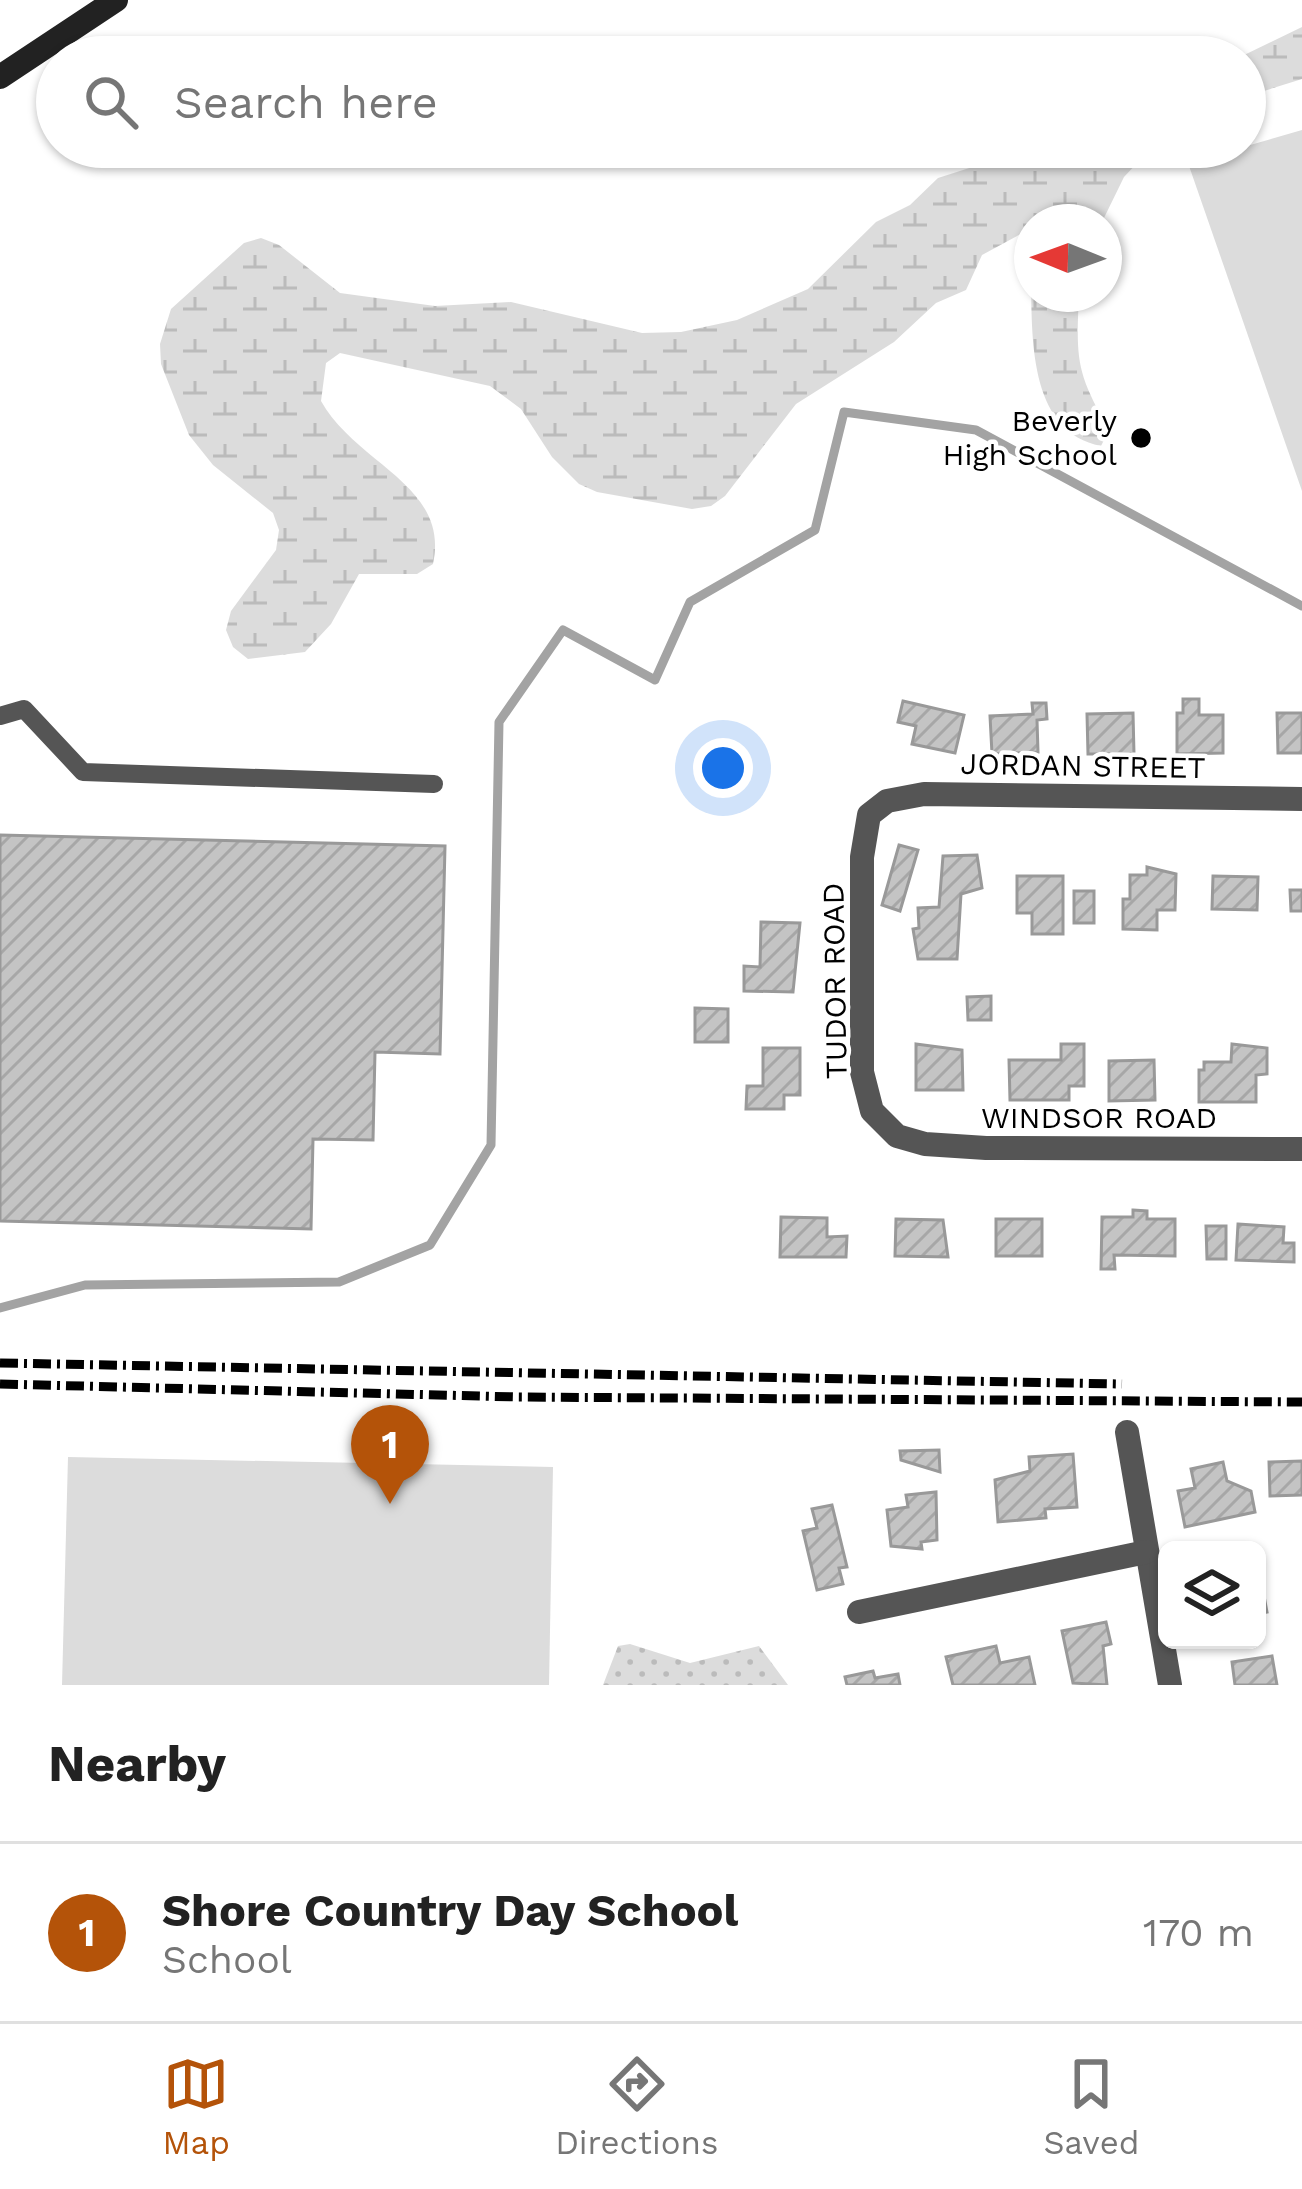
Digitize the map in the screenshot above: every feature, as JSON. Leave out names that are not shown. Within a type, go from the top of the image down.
[{"type":"main road","points":[[62,36],[116,0]]},
{"type":"main road","points":[[0,77],[36,53]]},
{"type":"street","name":"JORDAN STREET","points":[[869,814],[887,801],[924,794],[1302,799]]},
{"type":"street","name":"TUDOR ROAD","points":[[869,814],[862,856],[862,1072],[872,1111],[897,1136]]},
{"type":"street","name":"WINDSOR ROAD","points":[[897,1136],[925,1144],[986,1148],[1302,1149]]},
{"type":"street","points":[[1127,1432],[1170,1685]]},
{"type":"street","points":[[859,1612],[1146,1552]]},
{"type":"lane","points":[[0,716],[24,709],[83,772],[434,784]]},
{"type":"green space","points":[[1302,27],[1302,79],[1266,90],[1266,44]]},
{"type":"green space","points":[[1302,130],[1302,491],[1190,168],[1266,168],[1266,140]]},
{"type":"green space","points":[[969,168],[1132,168],[1111,204],[1014,204],[1014,238],[982,255],[966,290],[936,303],[894,342],[796,404],[725,496],[711,506],[692,509],[597,492],[579,484],[552,457],[521,409],[490,386],[340,353],[326,363],[321,401],[356,442],[415,495],[435,537],[433,564],[417,574],[359,574],[331,624],[305,652],[248,659],[233,647],[226,630],[231,611],[276,550],[279,530],[273,513],[213,465],[189,435],[161,364],[160,344],[171,309],[244,243],[261,238],[279,245],[340,293],[435,306],[511,302],[642,333],[681,332],[737,320],[808,289],[876,222],[910,205],[938,178]]},
{"type":"green space","points":[[1032,312],[1079,312],[1080,365],[1109,430],[1101,446],[1073,435],[1054,414],[1041,388]]},
{"type":"green space","points":[[68,1457],[553,1467],[549,1685],[62,1685]]},
{"type":"green space","points":[[630,1644],[690,1663],[759,1646],[788,1685],[603,1685],[618,1646]]},
{"type":"building","points":[[1183,699],[1199,699],[1199,715],[1223,715],[1223,753],[1177,754],[1177,713],[1183,713]]},
{"type":"building","points":[[903,701],[964,715],[955,753],[912,744],[916,726],[898,722]]},
{"type":"building","points":[[1032,703],[1046,703],[1047,719],[1037,720],[1038,752],[992,754],[990,716],[1033,714]]},
{"type":"building","points":[[1133,713],[1134,754],[1088,754],[1087,714]]},
{"type":"building","points":[[1277,713],[1302,713],[1302,753],[1278,753]]},
{"type":"building","points":[[0,835],[445,846],[440,1054],[375,1052],[373,1140],[313,1139],[311,1229],[0,1221]]},
{"type":"building","points":[[899,845],[918,850],[900,911],[882,905]]},
{"type":"building","points":[[977,855],[982,888],[961,894],[957,959],[918,959],[913,929],[919,928],[918,908],[939,907],[943,856]]},
{"type":"building","points":[[1147,867],[1176,874],[1175,910],[1157,910],[1157,930],[1123,929],[1123,899],[1130,899],[1130,875],[1147,875]]},
{"type":"building","points":[[1017,876],[1063,876],[1063,934],[1032,934],[1032,913],[1017,913]]},
{"type":"building","points":[[1213,876],[1258,877],[1257,910],[1212,909]]},
{"type":"building","points":[[1290,890],[1302,890],[1302,911],[1291,911]]},
{"type":"building","points":[[1074,891],[1094,891],[1094,923],[1074,923]]},
{"type":"building","points":[[761,922],[800,923],[793,992],[744,991],[744,966],[760,967]]},
{"type":"building","points":[[991,996],[991,1020],[968,1020],[967,997]]},
{"type":"building","points":[[695,1008],[728,1009],[728,1042],[695,1042]]},
{"type":"building","points":[[916,1044],[962,1050],[963,1090],[916,1090]]},
{"type":"building","points":[[1061,1044],[1084,1044],[1084,1086],[1069,1086],[1069,1100],[1010,1100],[1009,1060],[1061,1060]]},
{"type":"building","points":[[1232,1044],[1267,1048],[1267,1074],[1256,1075],[1256,1102],[1199,1102],[1199,1070],[1204,1070],[1204,1062],[1231,1062]]},
{"type":"building","points":[[763,1048],[800,1048],[800,1095],[784,1095],[784,1109],[746,1109],[747,1086],[763,1086]]},
{"type":"building","points":[[1154,1060],[1155,1100],[1109,1101],[1109,1061]]},
{"type":"building","points":[[1133,1210],[1147,1211],[1147,1219],[1175,1219],[1175,1256],[1114,1255],[1115,1269],[1101,1269],[1102,1217],[1133,1217]]},
{"type":"building","points":[[781,1217],[827,1218],[827,1237],[847,1236],[846,1257],[780,1257]]},
{"type":"building","points":[[896,1219],[943,1220],[948,1257],[895,1256]]},
{"type":"building","points":[[996,1219],[1042,1219],[1042,1256],[996,1256]]},
{"type":"building","points":[[1238,1224],[1284,1227],[1283,1243],[1294,1243],[1294,1262],[1236,1260]]},
{"type":"building","points":[[1206,1226],[1226,1226],[1226,1259],[1207,1259]]},
{"type":"building","points":[[939,1450],[940,1472],[901,1460],[900,1451]]},
{"type":"building","points":[[1073,1454],[1077,1507],[1045,1509],[1046,1518],[998,1522],[995,1480],[1030,1471],[1029,1457]]},
{"type":"building","points":[[1302,1461],[1302,1495],[1270,1496],[1269,1462]]},
{"type":"building","points":[[1223,1462],[1227,1481],[1251,1491],[1255,1512],[1185,1527],[1178,1491],[1195,1488],[1191,1469]]},
{"type":"building","points":[[936,1492],[937,1540],[921,1542],[922,1549],[891,1546],[887,1510],[908,1507],[906,1495]]},
{"type":"building","points":[[832,1505],[847,1567],[839,1568],[843,1584],[817,1590],[803,1531],[817,1528],[812,1509]]},
{"type":"building","points":[[1106,1622],[1111,1644],[1103,1646],[1107,1685],[1073,1683],[1062,1631]]},
{"type":"building","points":[[996,1646],[1000,1663],[1029,1657],[1035,1685],[953,1685],[946,1657]]},
{"type":"building","points":[[1272,1656],[1277,1685],[1235,1685],[1232,1662]]},
{"type":"building","points":[[873,1671],[875,1678],[898,1674],[900,1685],[847,1685],[845,1677]]},
{"type":"waterway","points":[[0,1308],[85,1285],[339,1282],[430,1245],[491,1145],[499,722],[563,630],[655,680],[690,602],[815,530],[844,412],[976,430],[1302,606]]},
{"type":"railway","points":[[0,1363],[1122,1384]]},
{"type":"railway","points":[[0,1384],[518,1397],[1302,1402]]},
{"type":"place","name":"Beverly High School","points":[[1141,438]]},
{"type":"place","name":"Shore Country Day School","points":[[390,1504]]}]
